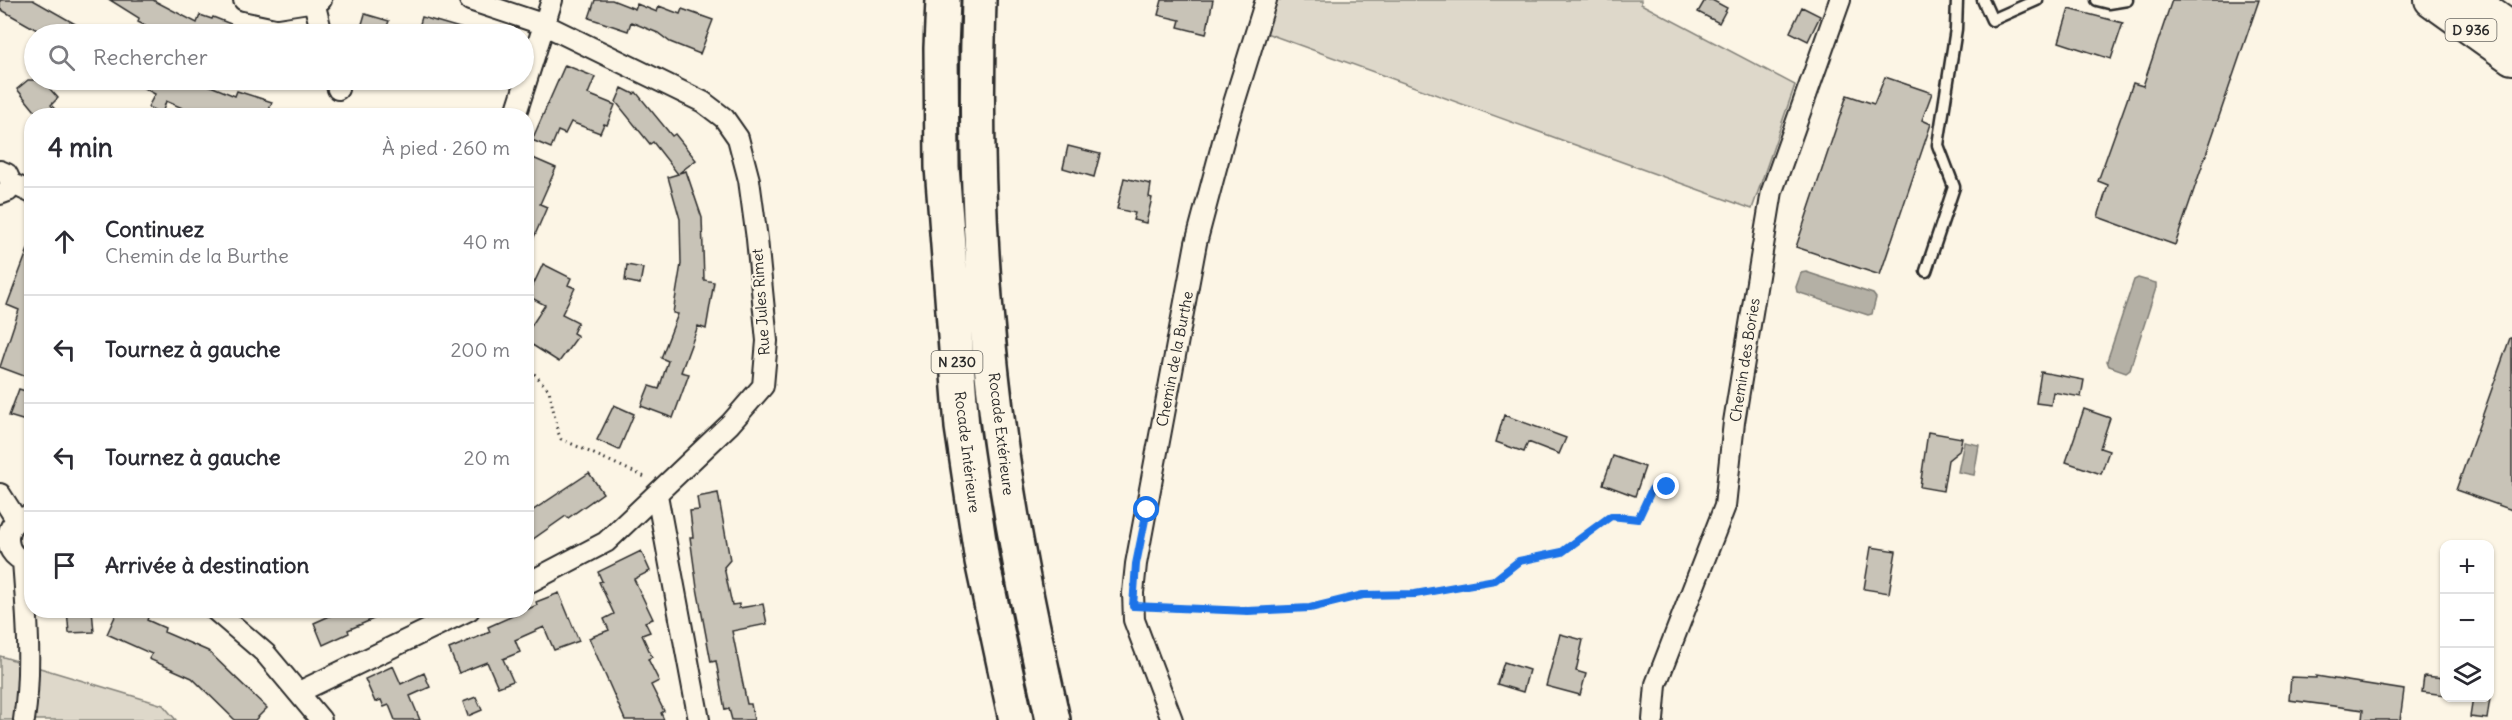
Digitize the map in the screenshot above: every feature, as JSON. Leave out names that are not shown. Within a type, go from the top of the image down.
[{"type":"highway","points":[[937,0],[941,48]]},
{"type":"highway","name":"Rocade Intérieure","points":[[943,0],[942,167],[962,427],[982,561],[1016,720]]},
{"type":"highway","name":"Rocade Extérieure","points":[[979,0],[979,168],[986,303],[998,422],[1017,550],[1053,720]]},
{"type":"highway","points":[[986,303],[1002,0]]},
{"type":"main road","name":"D 936","points":[[2432,0],[2512,58]]},
{"type":"main road","name":"D 936","points":[[2471,0],[2512,29]]},
{"type":"street","points":[[244,0],[277,7],[318,1],[321,24]]},
{"type":"street","name":"Rue Jules Rimet","points":[[470,0],[544,25],[703,102],[724,118],[738,138],[748,180],[757,239],[767,341],[763,386],[730,424],[606,542],[534,580]]},
{"type":"street","points":[[534,56],[552,0]]},
{"type":"street","name":"Chemin de la Burthe","points":[[1172,720],[1134,620],[1136,564],[1197,243],[1229,119],[1266,0]]},
{"type":"street","name":"Chemin des Bories","points":[[1653,720],[1656,684],[1725,506],[1734,422],[1772,191],[1840,0]]},
{"type":"street","points":[[518,108],[523,90]]},
{"type":"street","points":[[4,183],[24,190]]},
{"type":"street","points":[[661,491],[699,720]]},
{"type":"street","points":[[0,494],[24,518],[7,530],[6,543],[12,555],[24,560]]},
{"type":"street","points":[[24,720],[29,687],[28,618]]},
{"type":"street","points":[[224,618],[265,653],[321,720]]},
{"type":"street","points":[[299,692],[452,618]]},
{"type":"lane","points":[[1926,271],[1954,188],[1938,145],[1956,29],[1957,0]]},
{"type":"lane","points":[[1983,0],[1992,20],[2037,0]]},
{"type":"lane","points":[[2097,0],[2109,3],[2127,0]]},
{"type":"path","points":[[534,374],[549,390],[561,439],[661,491]]},
{"type":"path","points":[[1133,606],[1248,611],[1310,608],[1363,595],[1415,594],[1495,580],[1519,561],[1562,552],[1611,516],[1638,519],[1652,489],[1667,487]]},
{"type":"shaded area","points":[[1277,0],[1641,0],[1641,4],[1795,85],[1752,209],[1266,33]]},
{"type":"shaded area","points":[[1806,272],[1873,294],[1876,298],[1872,314],[1868,315],[1797,292],[1796,287],[1801,273]]},
{"type":"shaded area","points":[[2138,278],[2156,283],[2156,288],[2130,369],[2126,372],[2109,366],[2107,361],[2134,280]]},
{"type":"shaded area","points":[[1964,442],[1979,445],[1974,475],[1958,472]]},
{"type":"shaded area","points":[[0,656],[163,705],[176,720],[0,720]]},
{"type":"building","points":[[0,0],[33,0],[75,24],[26,24],[0,9]]},
{"type":"building","points":[[110,0],[153,0],[197,23],[200,15],[231,24],[142,24],[138,22],[139,18]]},
{"type":"building","points":[[595,0],[612,0],[635,9],[637,4],[657,12],[659,6],[680,14],[682,9],[713,20],[700,54],[631,22],[628,31],[589,18]]},
{"type":"building","points":[[1162,0],[1213,0],[1206,34],[1178,27],[1180,20],[1158,15]]},
{"type":"building","points":[[1705,0],[1712,0],[1727,8],[1719,23],[1698,12]]},
{"type":"building","points":[[2172,0],[2259,0],[2175,245],[2098,217],[2108,185],[2098,181],[2133,83],[2143,86]]},
{"type":"building","points":[[1802,7],[1820,16],[1808,41],[1790,32]]},
{"type":"building","points":[[2069,9],[2123,23],[2111,59],[2059,42]]},
{"type":"building","points":[[365,14],[389,21],[388,24],[362,24]]},
{"type":"building","points":[[422,17],[446,24],[420,24]]},
{"type":"building","points":[[565,65],[595,77],[588,94],[615,105],[607,125],[604,124],[600,133],[571,122],[565,134],[558,131],[551,148],[534,141],[534,135]]},
{"type":"building","points":[[1885,77],[1932,93],[1922,120],[1931,124],[1880,275],[1796,247],[1847,95],[1874,104]]},
{"type":"building","points":[[24,83],[24,90],[51,90],[58,98],[51,105],[54,108],[32,108],[17,89]]},
{"type":"building","points":[[622,88],[634,94],[636,92],[672,136],[675,134],[696,160],[679,173],[686,171],[702,218],[704,280],[714,282],[706,329],[698,326],[681,372],[689,374],[673,418],[641,406],[649,386],[659,389],[668,361],[661,358],[678,314],[673,313],[681,264],[680,219],[668,177],[678,174],[653,142],[650,144],[616,102]]},
{"type":"building","points":[[148,90],[220,90],[235,96],[237,91],[272,102],[270,108],[182,108],[166,101],[164,108],[150,108],[148,107],[155,94]]},
{"type":"building","points":[[1068,146],[1100,154],[1094,177],[1063,168]]},
{"type":"building","points":[[534,158],[556,168],[540,204],[547,207],[534,237]]},
{"type":"building","points":[[1124,178],[1151,184],[1149,197],[1152,198],[1146,223],[1133,220],[1135,213],[1117,209]]},
{"type":"building","points":[[24,260],[24,376],[0,367],[19,310],[7,305]]},
{"type":"building","points":[[543,264],[571,278],[568,285],[575,288],[562,314],[578,322],[573,333],[578,336],[559,362],[534,346],[534,322],[545,305],[534,299],[534,283]]},
{"type":"building","points":[[627,265],[643,268],[640,284],[625,281]]},
{"type":"building","points":[[2510,338],[2512,338],[2512,510],[2456,490]]},
{"type":"building","points":[[2041,372],[2084,380],[2081,397],[2053,392],[2051,405],[2036,403]]},
{"type":"building","points":[[19,389],[24,391],[24,421],[9,416]]},
{"type":"building","points":[[614,405],[634,414],[619,450],[597,440]]},
{"type":"building","points":[[2084,409],[2110,418],[2100,448],[2109,451],[2101,474],[2066,462]]},
{"type":"building","points":[[1504,415],[1566,438],[1559,454],[1528,442],[1524,452],[1496,442]]},
{"type":"building","points":[[1928,432],[1962,438],[1959,451],[1948,460],[1943,491],[1920,487]]},
{"type":"building","points":[[1613,456],[1645,467],[1635,496],[1603,484]]},
{"type":"building","points":[[589,473],[603,493],[534,538],[534,510]]},
{"type":"building","points":[[718,493],[730,560],[724,567],[732,605],[739,604],[739,608],[763,604],[767,624],[732,631],[747,704],[751,704],[754,720],[732,720],[729,709],[725,710],[716,661],[711,662],[697,588],[690,537],[693,537],[690,511],[699,510],[697,497]]},
{"type":"building","points":[[1871,547],[1896,551],[1889,593],[1864,589]]},
{"type":"building","points":[[641,551],[650,571],[634,579],[653,619],[645,622],[650,632],[642,635],[652,657],[648,659],[659,681],[651,685],[664,711],[661,713],[664,720],[625,720],[589,638],[609,630],[604,619],[614,614],[599,582],[602,581],[598,572]]},
{"type":"building","points":[[559,593],[579,641],[554,650],[544,627],[515,640],[520,652],[503,659],[513,681],[498,687],[487,662],[459,673],[449,649],[490,632],[488,627],[508,618],[534,618],[536,602]]},
{"type":"building","points":[[68,618],[93,618],[94,632],[69,633]]},
{"type":"building","points":[[114,618],[148,618],[147,620],[165,628],[164,632],[208,651],[267,708],[255,720],[235,720],[192,678],[149,659],[152,654],[107,634]]},
{"type":"building","points":[[325,618],[376,618],[348,630],[349,633],[323,645],[314,623]]},
{"type":"building","points":[[1560,634],[1583,640],[1576,671],[1586,674],[1580,695],[1546,686]]},
{"type":"building","points":[[1504,662],[1529,670],[1523,692],[1497,684]]},
{"type":"building","points":[[393,666],[401,684],[424,673],[430,687],[410,696],[420,720],[395,720],[389,705],[384,707],[381,700],[375,702],[365,679]]},
{"type":"building","points":[[2316,676],[2404,690],[2400,720],[2362,720],[2363,710],[2289,700],[2291,677],[2316,678]]},
{"type":"building","points":[[2424,676],[2440,678],[2440,694],[2422,692]]},
{"type":"building","points":[[476,697],[482,710],[468,716],[463,702]]},
{"type":"building","points":[[2472,702],[2489,702],[2487,719],[2470,717]]},
{"type":"route","points":[[1147,510],[1136,564],[1133,606],[1248,611],[1310,608],[1363,595],[1415,594],[1495,580],[1519,561],[1562,552],[1611,516],[1638,519],[1652,489],[1667,487]]}]
